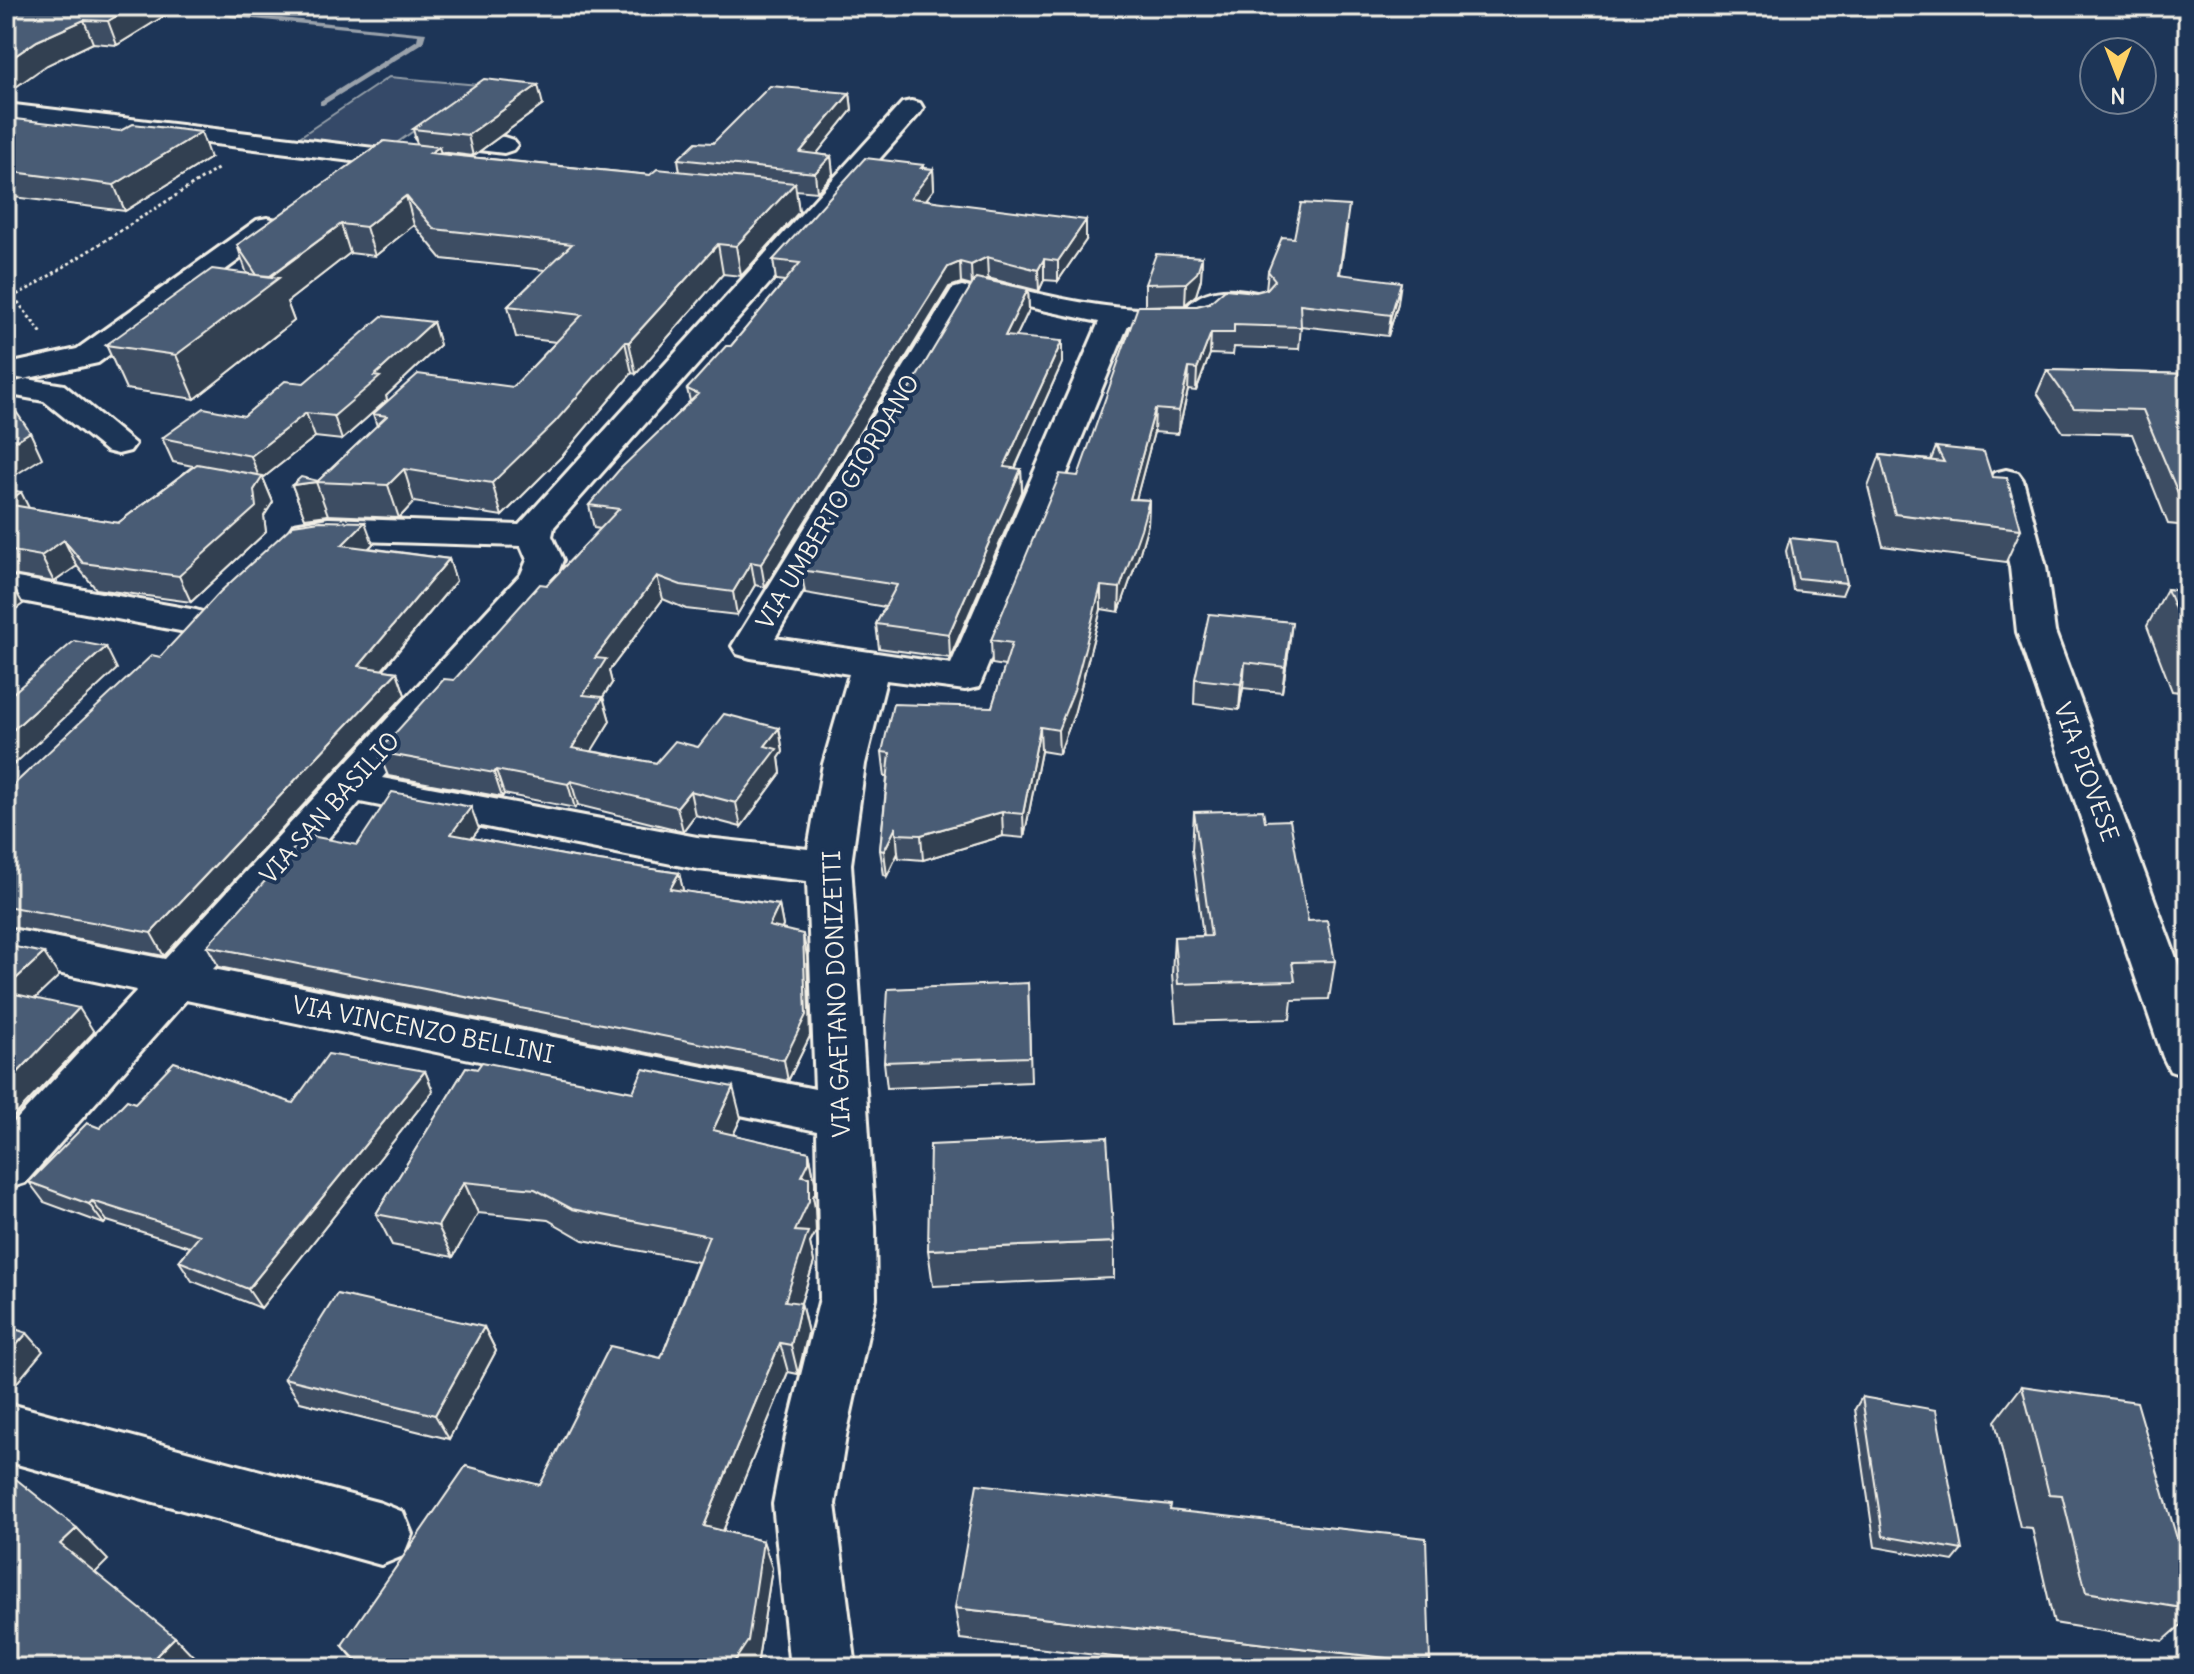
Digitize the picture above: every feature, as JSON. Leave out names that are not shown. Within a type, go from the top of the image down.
[{"type":"street","points":[[287,528],[534,536],[537,525],[802,212],[911,108]]},
{"type":"street","points":[[6,111],[467,166]]},
{"type":"street","points":[[390,158],[420,137],[504,145]]},
{"type":"street","points":[[17,378],[87,356],[267,226]]},
{"type":"street","name":"VIA UMBERTO GIORDANO","points":[[871,666],[751,646],[974,292],[1117,315]]},
{"type":"street","points":[[871,666],[965,678],[1117,315],[1183,319],[1195,316],[1208,300],[1255,301]]},
{"type":"street","points":[[17,378],[53,392],[118,444]]},
{"type":"street","name":"VIA PIOVESE","points":[[2006,480],[2028,567],[2036,632],[2188,1057]]},
{"type":"street","name":"VIA SAN BASILIO","points":[[6,1167],[538,578],[545,560],[534,536]]},
{"type":"street","points":[[6,587],[208,611],[163,653]]},
{"type":"street","name":"VIA GAETANO DONIZETTI","points":[[823,1668],[804,1504],[816,1436],[848,1298],[848,1227],[829,864],[846,742],[871,666]]},
{"type":"street","points":[[350,786],[697,853],[800,865],[829,864]]},
{"type":"street","name":"VIA VINCENZO BELLINI","points":[[6,945],[841,1115]]},
{"type":"street","points":[[6,1432],[381,1534]]},
{"type":"path","points":[[6,300],[261,143]]},
{"type":"path","points":[[14,297],[61,362]]},
{"type":"shaded area","points":[[389,77],[479,85],[388,149],[298,138]]},
{"type":"building","points":[[6,6],[133,6],[108,21],[84,20],[37,41],[6,62]]},
{"type":"building","points":[[484,79],[538,85],[468,135],[413,129]]},
{"type":"building","points":[[770,86],[850,93],[800,152],[831,156],[815,173],[678,159],[696,142],[713,143]]},
{"type":"building","points":[[6,118],[120,131],[133,124],[201,132],[114,185],[6,171]]},
{"type":"building","points":[[384,141],[439,147],[430,153],[650,175],[657,169],[795,183],[736,246],[718,244],[629,342],[625,342],[555,422],[492,483],[404,469],[388,485],[316,482],[292,485],[301,477],[318,481],[387,416],[373,414],[418,374],[513,387],[582,315],[508,306],[572,244],[434,229],[406,196],[366,227],[341,224],[270,276],[257,275],[237,245]]},
{"type":"building","points":[[865,158],[924,165],[921,168],[933,169],[911,198],[1086,220],[1058,261],[1044,259],[1038,270],[987,257],[971,265],[960,262],[948,267],[761,564],[751,562],[733,592],[681,585],[657,576],[595,658],[606,659],[583,695],[603,697],[572,748],[656,763],[675,741],[698,747],[724,714],[779,728],[765,746],[777,749],[736,803],[690,791],[677,807],[571,781],[568,784],[496,770],[494,773],[378,752],[444,679],[454,680],[540,584],[547,585],[619,509],[589,505],[619,470],[698,394],[687,389],[726,346],[731,346],[800,263],[773,260]]},
{"type":"building","points":[[1301,203],[1349,206],[1339,274],[1401,282],[1391,315],[1300,304],[1301,327],[1234,325],[1234,333],[1211,333],[1197,369],[1189,368],[1179,411],[1155,409],[1130,499],[1149,500],[1141,529],[1120,588],[1101,586],[1074,690],[1058,730],[1040,727],[1023,814],[1002,812],[921,835],[896,834],[896,827],[884,851],[880,850],[890,753],[882,752],[893,704],[992,707],[1012,643],[991,640],[1060,474],[1078,476],[1138,306],[1197,306],[1209,303],[1225,289],[1256,292],[1267,289],[1275,280],[1268,271],[1282,237],[1294,238]]},
{"type":"building","points":[[1156,254],[1202,257],[1197,273],[1186,283],[1145,284]]},
{"type":"building","points":[[212,269],[279,278],[176,355],[106,345]]},
{"type":"building","points":[[976,278],[1028,289],[1005,336],[1062,341],[1004,467],[1021,469],[949,634],[876,624],[897,585],[801,570]]},
{"type":"building","points":[[382,316],[433,322],[374,376],[380,377],[334,416],[306,413],[251,456],[162,438],[204,408],[244,416],[285,381],[304,383]]},
{"type":"building","points":[[2047,370],[2188,374],[2188,500],[2181,500],[2143,410],[2074,408]]},
{"type":"building","points":[[6,397],[30,432],[6,447]]},
{"type":"building","points":[[1936,447],[1984,452],[1992,477],[2007,478],[2021,529],[1895,514],[1880,455],[1944,462]]},
{"type":"building","points":[[197,464],[263,476],[254,490],[256,507],[179,576],[83,563],[64,540],[41,556],[6,550],[6,504],[118,523]]},
{"type":"building","points":[[6,489],[21,492],[6,503]]},
{"type":"building","points":[[320,521],[365,522],[342,545],[449,559],[359,666],[397,672],[151,933],[6,906],[6,790],[152,655],[160,657],[220,592],[293,525]]},
{"type":"building","points":[[1790,538],[1838,543],[1847,583],[1798,578]]},
{"type":"building","points":[[2167,589],[2188,592],[2188,641]]},
{"type":"building","points":[[1209,614],[1292,622],[1285,667],[1245,662],[1241,684],[1195,679]]},
{"type":"building","points":[[74,641],[106,647],[6,736],[6,699]]},
{"type":"building","points":[[392,792],[471,807],[451,834],[679,873],[670,889],[779,905],[769,926],[803,934],[806,1015],[784,1060],[207,946],[306,835],[357,845]]},
{"type":"building","points":[[1263,810],[1265,821],[1290,820],[1308,921],[1327,920],[1335,961],[1292,962],[1295,981],[1178,984],[1174,937],[1211,936],[1194,812]]},
{"type":"building","points":[[6,945],[44,953],[6,988]]},
{"type":"building","points":[[1028,983],[1030,1057],[884,1062],[888,989]]},
{"type":"building","points":[[6,992],[79,1008],[6,1085]]},
{"type":"building","points":[[328,1054],[425,1071],[248,1289],[179,1261],[200,1235],[92,1201],[89,1204],[29,1182],[87,1123],[100,1128],[127,1100],[135,1103],[174,1062],[293,1103]]},
{"type":"building","points":[[482,1062],[633,1092],[643,1069],[733,1087],[713,1130],[809,1152],[809,1162],[802,1176],[809,1177],[809,1201],[795,1231],[808,1232],[785,1301],[801,1303],[791,1345],[780,1343],[704,1526],[763,1541],[748,1641],[730,1668],[369,1668],[342,1645],[466,1466],[540,1485],[610,1346],[661,1358],[709,1236],[572,1209],[535,1189],[464,1182],[438,1226],[376,1214],[466,1067],[477,1069]]},
{"type":"building","points":[[1107,1137],[1114,1242],[928,1250],[930,1145]]},
{"type":"building","points":[[337,1294],[484,1327],[435,1415],[284,1378]]},
{"type":"building","points":[[6,1326],[27,1333],[6,1357]]},
{"type":"building","points":[[2022,1386],[2137,1402],[2188,1576],[2188,1609],[2086,1592],[2062,1495],[2049,1494]]},
{"type":"building","points":[[1862,1397],[1936,1410],[1962,1550],[1883,1536]]},
{"type":"building","points":[[6,1471],[77,1528],[60,1544],[175,1637],[156,1656],[170,1668],[6,1668]]},
{"type":"building","points":[[977,1484],[1171,1505],[1170,1510],[1426,1538],[1430,1663],[955,1608]]},
{"type":"waterway","points":[[228,6],[220,11],[231,15],[422,33],[420,41],[323,103]]}]
